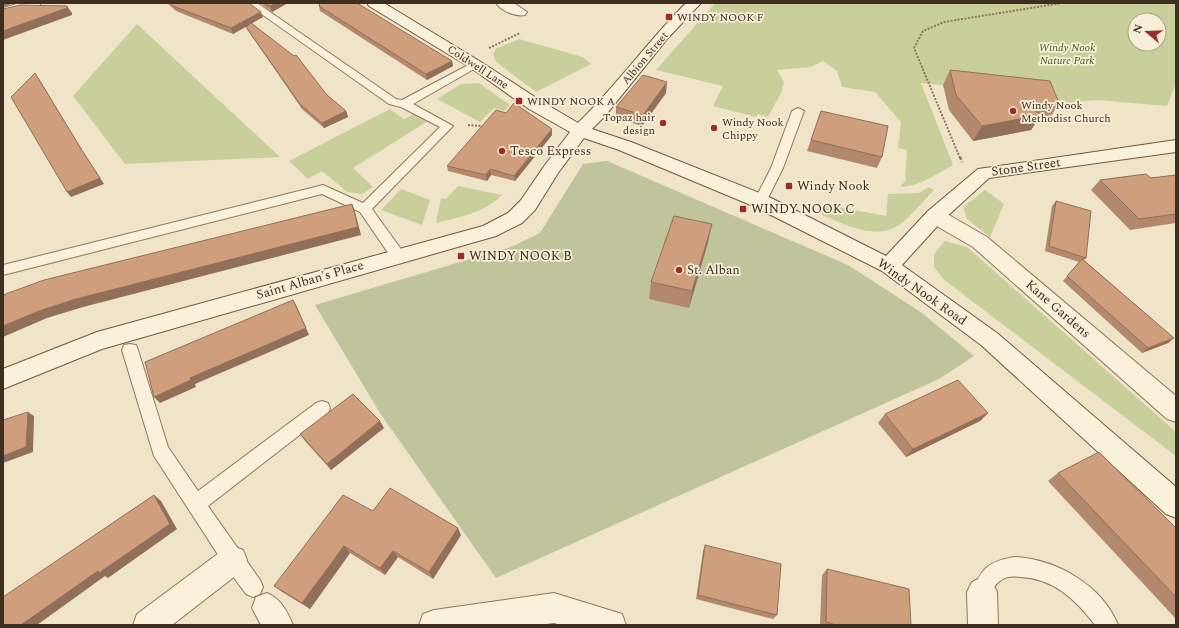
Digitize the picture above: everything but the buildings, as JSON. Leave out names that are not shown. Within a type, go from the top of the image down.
[{"type":"street","points":[[3,13],[34,3]]},
{"type":"street","name":"Coldwell Lane","points":[[374,3],[472,62],[535,105],[580,131]]},
{"type":"street","points":[[503,3],[520,12]]},
{"type":"street","name":"Albion Street","points":[[580,131],[599,112],[662,36],[694,3]]},
{"type":"street","name":"Windy Nook Road","points":[[580,131],[625,146],[760,201],[889,266],[989,340],[1176,505]]},
{"type":"street","name":"Saint Alban's Place","points":[[3,379],[97,341],[489,231],[515,218],[528,205],[551,169],[580,131]]},
{"type":"street","name":"Stone Street","points":[[889,266],[935,216],[984,173],[1176,146]]},
{"type":"street","name":"Kane Gardens","points":[[935,216],[980,242],[1176,411]]},
{"type":"street","points":[[148,625],[233,560]]},
{"type":"street","points":[[982,592],[983,625]]},
{"type":"street","points":[[434,625],[554,608],[611,625]]},
{"type":"lane","points":[[251,3],[393,102],[404,104],[447,126],[365,209]]},
{"type":"lane","points":[[404,104],[472,62]]},
{"type":"lane","points":[[760,201],[777,168],[798,111]]},
{"type":"lane","points":[[4,268],[323,189],[365,209],[398,256]]},
{"type":"lane","points":[[130,350],[160,450],[266,607]]},
{"type":"lane","points":[[196,504],[322,408]]},
{"type":"lane","points":[[982,592],[992,574],[1006,567],[1030,567],[1055,576],[1082,594],[1108,625]]},
{"type":"path","points":[[965,167],[939,112],[930,83],[914,48],[923,32],[944,22],[1062,3]]},
{"type":"path","points":[[472,62],[531,27],[520,12]]},
{"type":"green space","name":"Windy Nook Nature Park","points":[[715,3],[1176,3],[1176,83],[1167,106],[1097,100],[1045,105],[1041,95],[921,83],[953,165],[922,182],[909,186],[902,187],[901,185],[905,182],[907,150],[898,148],[901,122],[875,92],[842,87],[837,71],[823,61],[811,67],[777,70],[784,82],[781,93],[768,117],[758,114],[756,117],[713,106],[723,86],[656,70]]},
{"type":"green space","points":[[137,24],[280,157],[125,164],[73,96]]},
{"type":"green space","points":[[519,39],[583,57],[591,64],[536,92],[496,62],[493,53],[497,48]]},
{"type":"green space","points":[[479,83],[510,105],[504,111],[494,108],[480,122],[437,99],[461,84]]},
{"type":"green space","points":[[390,109],[404,119],[414,114],[428,121],[353,168],[373,187],[362,194],[347,192],[322,171],[308,179],[289,161]]},
{"type":"green space","points":[[607,161],[848,265],[922,313],[974,356],[939,379],[496,578],[380,413],[315,305],[511,247],[540,233],[583,164]]},
{"type":"green space","points":[[458,186],[502,195],[487,206],[471,214],[436,223],[441,198],[446,199]]},
{"type":"green space","points":[[929,187],[934,190],[908,217],[899,225],[890,230],[870,231],[860,229],[840,223],[822,215],[821,204],[886,216],[888,194],[919,193]]},
{"type":"green space","points":[[401,189],[430,200],[422,225],[381,210]]},
{"type":"green space","points":[[985,190],[1004,204],[990,237],[967,219],[963,207]]},
{"type":"green space","points":[[945,241],[967,247],[1176,432],[1176,456],[943,279],[934,267],[934,254]]},
{"type":"place","name":"WINDY NOOK F","points":[[669,17]]},
{"type":"place","name":"WINDY NOOK A","points":[[519,101]]},
{"type":"place","name":"Windy Nook Methodist Church","points":[[1013,111]]},
{"type":"place","name":"Topaz hair design","points":[[663,123]]},
{"type":"place","name":"Windy Nook Chippy","points":[[714,128]]},
{"type":"place","name":"Tesco Express","points":[[502,151]]},
{"type":"place","name":"Windy Nook","points":[[789,186]]},
{"type":"place","name":"WINDY NOOK C","points":[[743,209]]},
{"type":"place","name":"WINDY NOOK B","points":[[461,256]]},
{"type":"place","name":"St. Alban","points":[[679,270]]}]
